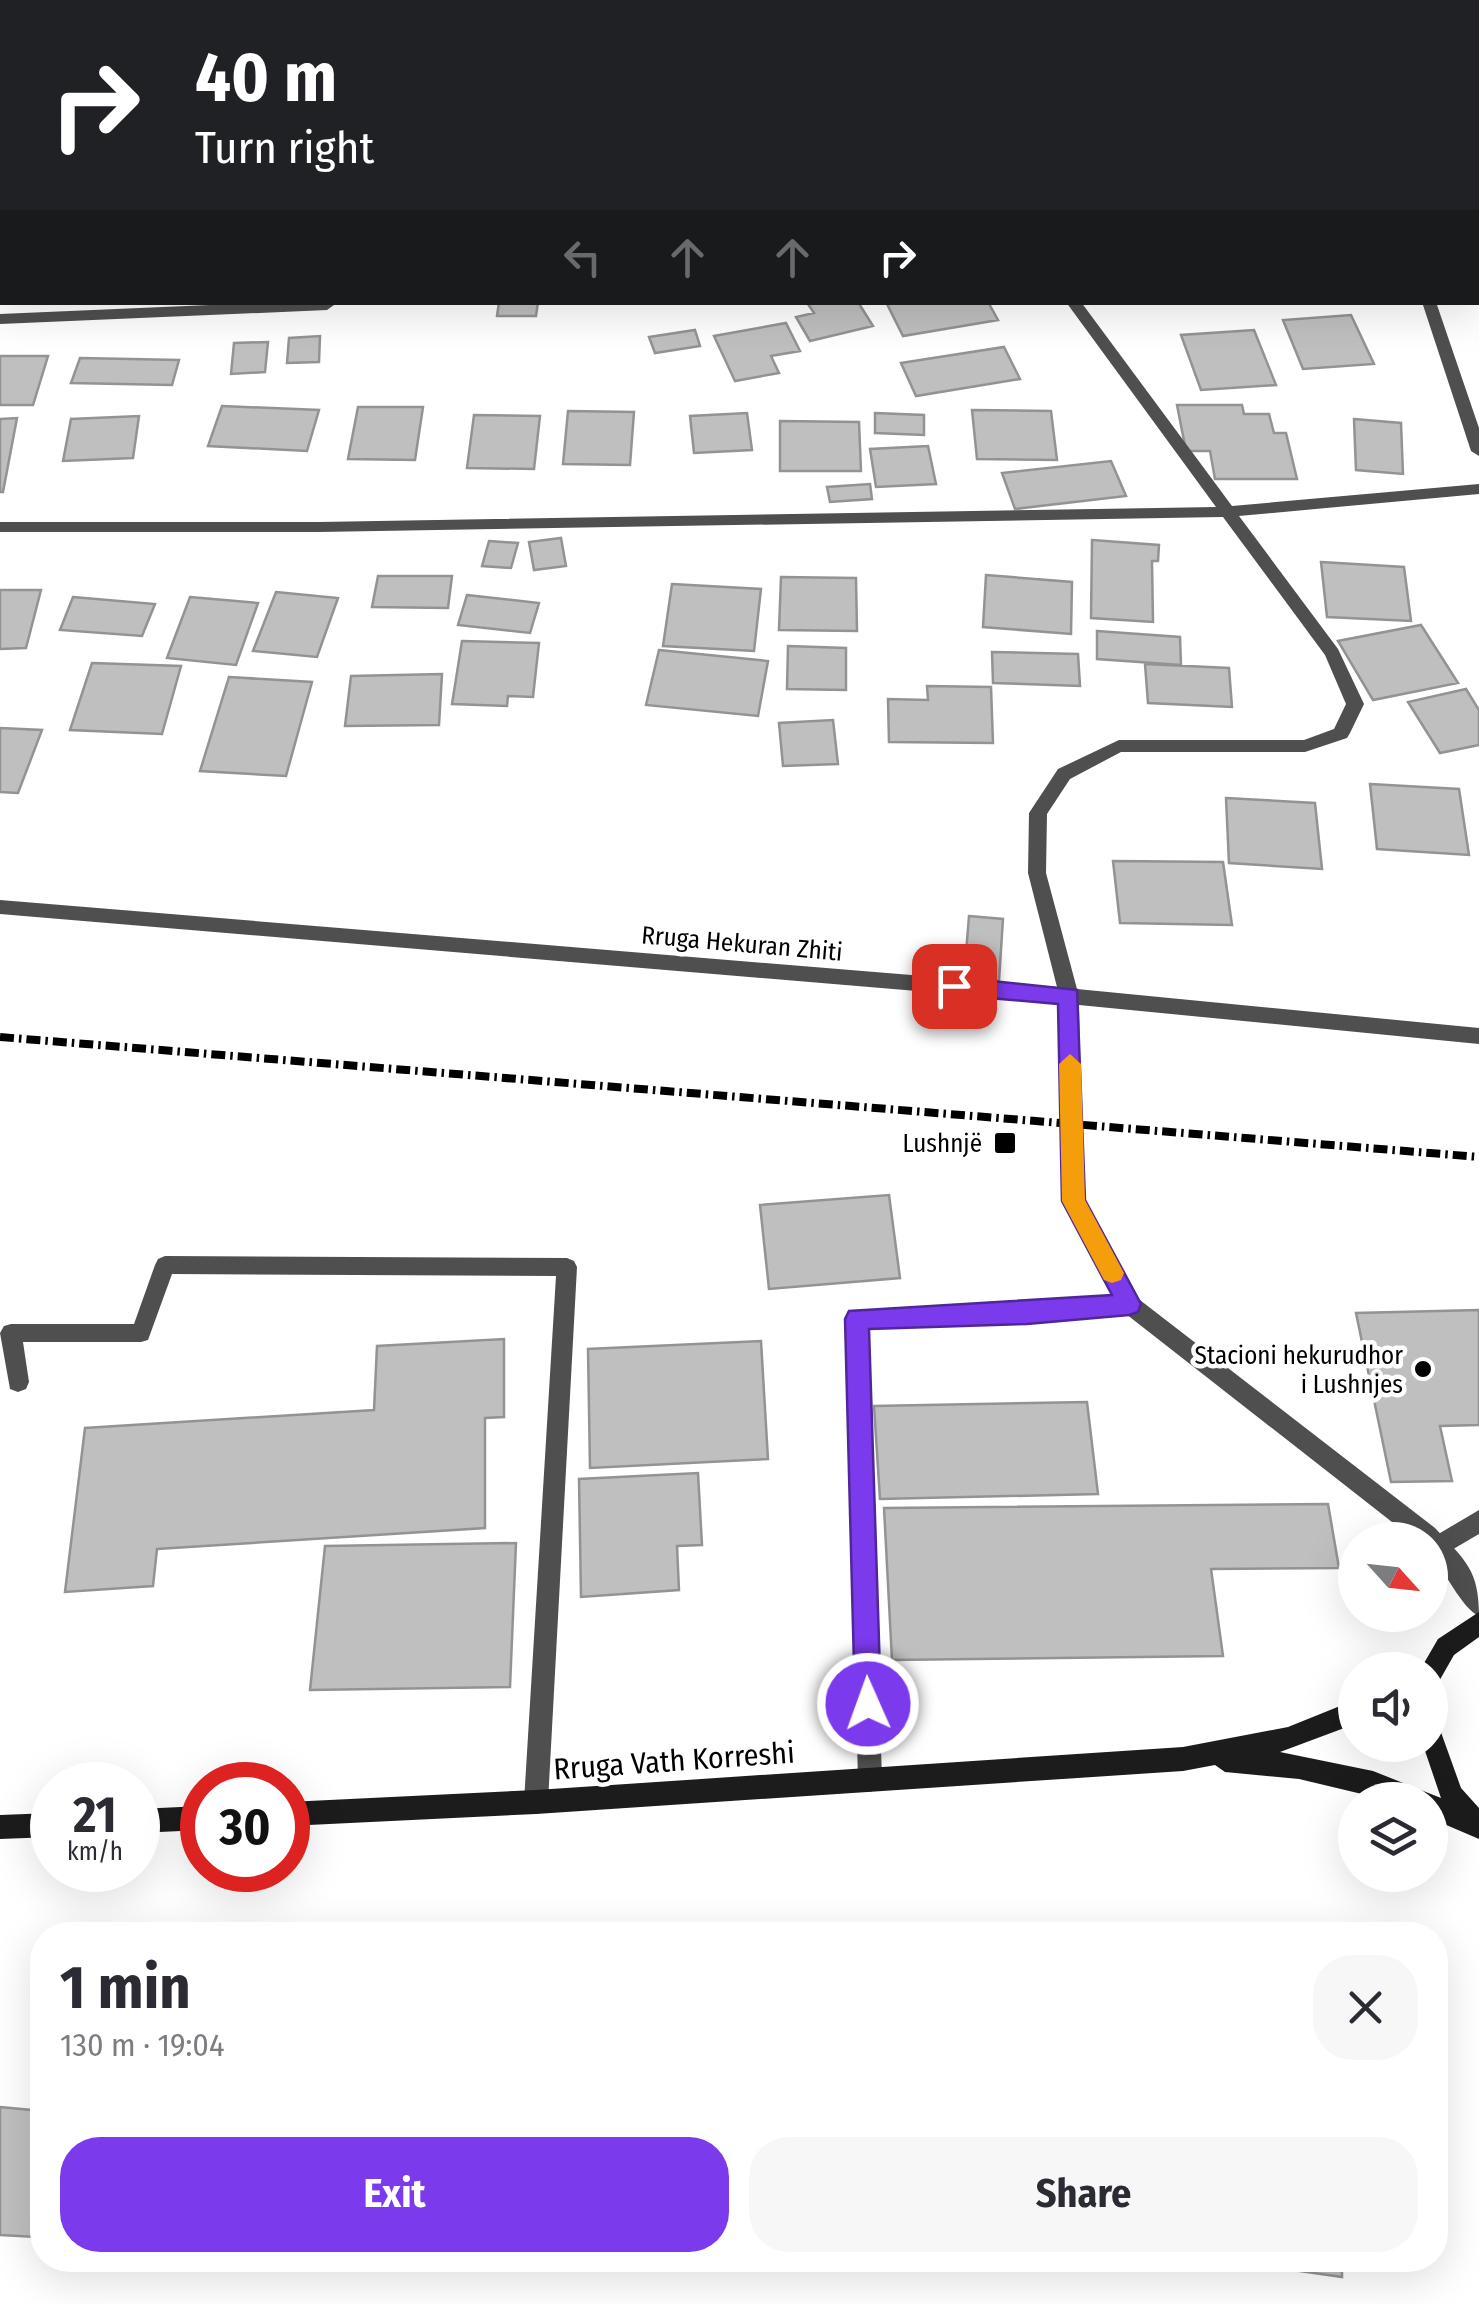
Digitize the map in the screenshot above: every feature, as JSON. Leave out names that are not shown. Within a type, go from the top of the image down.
[{"type":"main road","points":[[1444,1652],[1457,1636],[1479,1623]]},
{"type":"main road","name":"Rruga Vath Korreshi","points":[[310,1813],[536,1802],[1183,1759],[1288,1739],[1338,1719]]},
{"type":"main road","name":"Rruga Vath Korreshi","points":[[1183,1759],[1302,1768],[1365,1782]]},
{"type":"main road","points":[[1440,1762],[1452,1795],[1479,1828]]},
{"type":"main road","points":[[1448,1813],[1479,1828]]},
{"type":"main road","points":[[0,1827],[30,1826]]},
{"type":"street","points":[[0,319],[327,305]]},
{"type":"street","points":[[1075,305],[1332,654],[1355,704],[1341,733],[1305,746],[1119,746],[1064,774],[1038,813],[1037,873],[1069,996],[1073,1201],[1129,1304],[1407,1522]]},
{"type":"street","points":[[1430,305],[1479,451]]},
{"type":"street","points":[[0,527],[320,527],[1225,512],[1479,488]]},
{"type":"street","name":"Rruga Hekuran Zhiti","points":[[0,907],[1069,996],[1479,1036]]},
{"type":"street","points":[[18,1382],[12,1333],[141,1333],[165,1265],[567,1266],[536,1802]]},
{"type":"street","points":[[870,1780],[857,1319],[1027,1314],[1129,1304]]},
{"type":"street","points":[[1448,1541],[1479,1521]]},
{"type":"street","points":[[1448,1559],[1479,1605]]},
{"type":"building","points":[[499,305],[538,305],[536,316],[497,316]]},
{"type":"building","points":[[809,305],[860,305],[873,326],[810,341],[796,317],[814,313]]},
{"type":"building","points":[[888,305],[990,305],[998,320],[903,336]]},
{"type":"building","points":[[1351,315],[1374,364],[1303,369],[1283,320]]},
{"type":"building","points":[[786,323],[800,351],[771,356],[779,373],[735,381],[714,336]]},
{"type":"building","points":[[695,330],[700,346],[655,353],[649,337]]},
{"type":"building","points":[[1254,330],[1276,385],[1201,390],[1181,335]]},
{"type":"building","points":[[320,336],[319,362],[287,363],[289,338]]},
{"type":"building","points":[[268,342],[265,372],[231,374],[234,343]]},
{"type":"building","points":[[1004,347],[1020,379],[916,396],[901,363]]},
{"type":"building","points":[[0,356],[48,356],[33,405],[0,405]]},
{"type":"building","points":[[80,358],[179,360],[172,385],[71,383]]},
{"type":"building","points":[[1177,405],[1242,405],[1244,414],[1269,414],[1274,433],[1286,433],[1297,479],[1215,479],[1210,451],[1186,451]]},
{"type":"building","points":[[222,406],[319,410],[307,451],[208,446]]},
{"type":"building","points":[[358,407],[423,407],[415,460],[348,459]]},
{"type":"building","points":[[972,410],[1051,411],[1057,460],[977,459]]},
{"type":"building","points":[[568,411],[634,412],[630,465],[563,464]]},
{"type":"building","points":[[747,413],[752,450],[694,453],[690,416]]},
{"type":"building","points":[[875,413],[924,415],[924,435],[875,433]]},
{"type":"building","points":[[474,415],[540,416],[534,469],[467,468]]},
{"type":"building","points":[[139,416],[133,458],[63,461],[71,419]]},
{"type":"building","points":[[17,418],[3,492],[0,492],[0,419]]},
{"type":"building","points":[[1354,419],[1401,423],[1403,474],[1356,470]]},
{"type":"building","points":[[780,421],[859,422],[861,471],[780,471]]},
{"type":"building","points":[[928,446],[936,484],[876,487],[870,449]]},
{"type":"building","points":[[1111,461],[1126,496],[1015,509],[1002,473]]},
{"type":"building","points":[[870,484],[872,499],[830,502],[827,487]]},
{"type":"building","points":[[561,538],[566,566],[534,570],[529,542]]},
{"type":"building","points":[[1092,540],[1159,545],[1158,561],[1152,561],[1153,622],[1091,618]]},
{"type":"building","points":[[489,541],[518,543],[511,568],[482,566]]},
{"type":"building","points":[[1321,562],[1404,567],[1411,621],[1327,617]]},
{"type":"building","points":[[986,575],[1072,582],[1071,634],[983,627]]},
{"type":"building","points":[[378,576],[452,576],[448,608],[372,607]]},
{"type":"building","points":[[781,577],[856,578],[857,631],[779,630]]},
{"type":"building","points":[[672,584],[761,589],[754,651],[663,646]]},
{"type":"building","points":[[0,590],[41,590],[26,648],[0,649]]},
{"type":"building","points":[[276,592],[338,598],[317,657],[253,651]]},
{"type":"building","points":[[467,595],[539,603],[530,633],[458,625]]},
{"type":"building","points":[[73,597],[155,604],[142,636],[60,630]]},
{"type":"building","points":[[190,597],[258,603],[236,665],[167,658]]},
{"type":"building","points":[[1421,625],[1458,683],[1373,700],[1338,641]]},
{"type":"building","points":[[1097,631],[1180,637],[1181,665],[1097,659]]},
{"type":"building","points":[[462,641],[539,643],[533,697],[508,696],[507,706],[452,704]]},
{"type":"building","points":[[788,646],[846,648],[846,690],[787,689]]},
{"type":"building","points":[[659,650],[768,661],[758,716],[646,705]]},
{"type":"building","points":[[992,652],[1078,654],[1080,686],[993,683]]},
{"type":"building","points":[[92,663],[181,666],[162,734],[70,730]]},
{"type":"building","points":[[1145,664],[1229,668],[1232,707],[1148,703]]},
{"type":"building","points":[[442,674],[439,725],[345,726],[351,676]]},
{"type":"building","points":[[229,677],[312,682],[286,776],[200,771]]},
{"type":"building","points":[[927,686],[991,687],[993,743],[889,742],[888,699],[928,700]]},
{"type":"building","points":[[1466,689],[1479,710],[1479,745],[1440,753],[1408,702]]},
{"type":"building","points":[[833,720],[838,764],[783,766],[779,723]]},
{"type":"building","points":[[0,728],[42,730],[18,793],[0,792]]},
{"type":"building","points":[[1370,784],[1459,789],[1469,855],[1377,849]]},
{"type":"building","points":[[1226,798],[1315,803],[1322,869],[1229,863]]},
{"type":"building","points":[[1113,861],[1223,862],[1232,925],[1120,923]]},
{"type":"building","points":[[969,916],[1003,919],[999,981],[964,978]]},
{"type":"building","points":[[889,1195],[900,1278],[769,1289],[760,1205]]},
{"type":"building","name":"Stacioni hekurudhor i Lushnjes","points":[[1479,1310],[1479,1425],[1440,1426],[1452,1481],[1391,1482],[1356,1313]]},
{"type":"building","points":[[504,1339],[504,1417],[485,1418],[485,1528],[157,1549],[153,1586],[65,1592],[85,1428],[374,1410],[377,1346]]},
{"type":"building","points":[[761,1341],[768,1459],[590,1468],[588,1349]]},
{"type":"building","points":[[1087,1402],[1098,1494],[880,1499],[874,1406]]},
{"type":"building","points":[[698,1473],[702,1545],[677,1546],[679,1590],[581,1597],[579,1479]]},
{"type":"building","points":[[1328,1504],[1338,1568],[1211,1569],[1223,1656],[892,1660],[884,1508]]},
{"type":"building","points":[[516,1543],[510,1687],[310,1690],[325,1546]]},
{"type":"building","points":[[0,2107],[30,2110],[30,2237],[0,2235]]},
{"type":"building","points":[[1307,2272],[1342,2272],[1342,2277]]},
{"type":"railway","points":[[0,1037],[1479,1157]]},
{"type":"slow traffic","points":[[1070,1064],[1073,1201],[1112,1273]]},
{"type":"place","name":"Lushnjë","points":[[1005,1143]]},
{"type":"place","name":"Stacioni hekurudhor i Lushnjes","points":[[1423,1369]]},
{"type":"route","points":[[868,1704],[857,1319],[1027,1314],[1076,1306],[1129,1304],[1073,1201],[1069,996],[954,986]]}]
